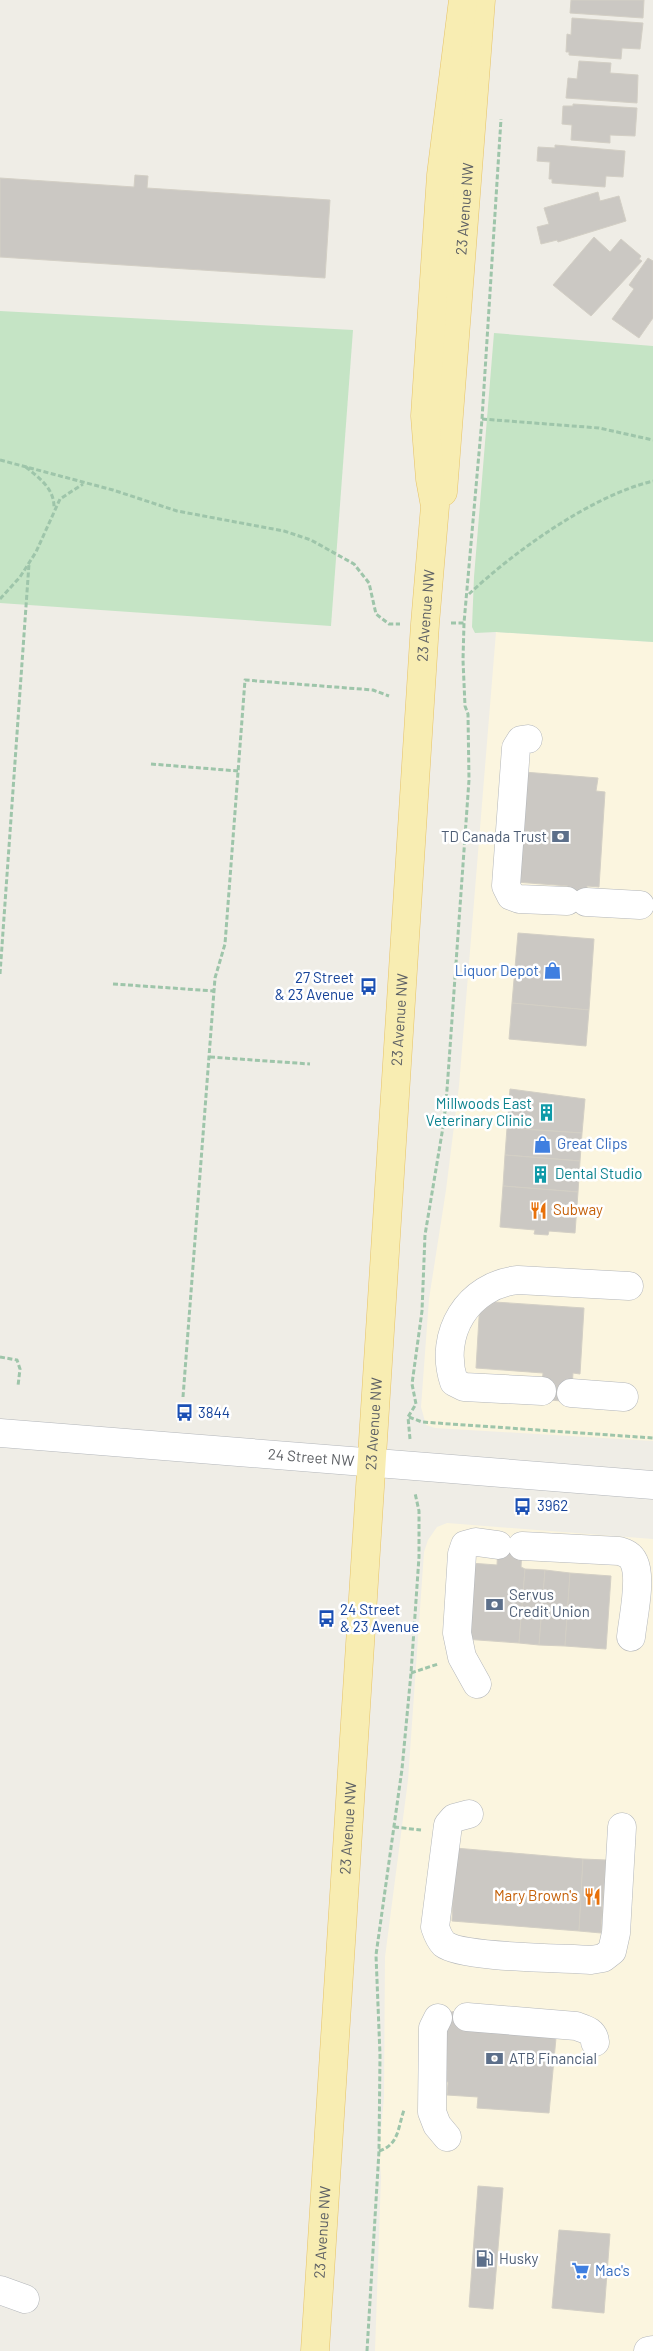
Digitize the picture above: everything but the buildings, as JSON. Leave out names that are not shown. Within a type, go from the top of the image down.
[{"type":"main road","name":"23 Avenue NW","points":[[314,2348],[425,624],[435,506],[430,479],[425,416],[441,175],[463,0]]},
{"type":"main road","name":"23 Avenue NW","points":[[435,506],[444,489],[481,0]]},
{"type":"street","points":[[528,739],[521,740],[516,748],[506,886],[511,896],[519,899],[640,905]]},
{"type":"street","points":[[542,1392],[464,1386],[454,1382],[450,1372],[454,1328],[462,1311],[487,1288],[501,1282],[518,1280],[629,1286]]},
{"type":"street","points":[[571,1393],[624,1398]]},
{"type":"street","name":"24 Street NW","points":[[0,1433],[653,1484]]},
{"type":"street","points":[[477,1684],[462,1657],[457,1632],[462,1554],[465,1545],[476,1542],[510,1546],[619,1551],[628,1554],[634,1562],[636,1577],[631,1637]]},
{"type":"street","points":[[469,1814],[454,1818],[448,1826],[435,1927],[438,1937],[445,1945],[468,1952],[591,1960],[603,1958],[612,1951],[616,1933],[622,1827]]},
{"type":"street","points":[[467,2017],[576,2026],[588,2030],[595,2042]]},
{"type":"street","points":[[438,2018],[433,2028],[431,2099],[432,2112],[437,2125],[447,2137]]},
{"type":"street","points":[[648,2351],[653,2350]]},
{"type":"path","points":[[502,110],[482,419],[468,595],[464,623],[463,660],[465,706],[468,714],[469,780],[454,998],[444,1121],[424,1236],[422,1311],[412,1384],[416,1404],[408,1417],[422,1422],[653,1438]]},
{"type":"path","points":[[482,419],[599,428],[653,440]]},
{"type":"path","points":[[0,460],[113,490],[177,511],[284,530],[311,540],[354,564],[369,582],[376,614],[389,624]]},
{"type":"path","points":[[26,466],[48,486],[54,498],[54,508]]},
{"type":"path","points":[[468,595],[492,573],[567,521],[598,502],[653,481]]},
{"type":"path","points":[[0,599],[28,564],[60,499],[84,483]]},
{"type":"path","points":[[0,974],[28,564]]},
{"type":"path","points":[[183,1396],[216,972],[225,944],[245,680],[373,690],[389,696]]},
{"type":"path","points":[[151,764],[238,771]]},
{"type":"path","points":[[113,984],[215,991]]},
{"type":"path","points":[[210,1057],[310,1064]]},
{"type":"path","points":[[0,1357],[17,1360],[20,1369],[18,1386]]},
{"type":"path","points":[[367,2351],[379,2151],[380,2056],[376,1955],[402,1769],[419,1557],[417,1506]]},
{"type":"path","points":[[379,2151],[390,2147],[394,2142],[408,2102],[431,2099]]},
{"type":"shaded area","points":[[496,632],[653,642],[653,1441],[435,1428],[426,1425],[421,1407],[429,1299],[446,1190],[459,1086]]},
{"type":"shaded area","points":[[447,1523],[653,1539],[653,2351],[375,2351],[381,2177],[379,2151],[384,2097],[385,1957],[408,1780],[424,1552],[428,1540],[437,1527]]},
{"type":"green space","points":[[0,311],[353,330],[331,626],[0,603]]},
{"type":"green space","points":[[494,333],[653,346],[653,642],[496,632],[475,633],[472,627],[474,577]]},
{"type":"place","name":"TD Canada Trust","points":[[561,837]]},
{"type":"place","name":"Liquor Depot","points":[[553,971]]},
{"type":"place","name":"27 Street & 23 Avenue","points":[[368,987]]},
{"type":"place","name":"Millwoods East Veterinary Clinic","points":[[546,1113]]},
{"type":"place","name":"Great Clips","points":[[543,1144]]},
{"type":"place","name":"Dental Studio","points":[[541,1174]]},
{"type":"place","name":"Subway","points":[[539,1210]]},
{"type":"place","name":"3844","points":[[184,1413]]},
{"type":"place","name":"3962","points":[[523,1506]]},
{"type":"place","name":"Servus Credit Union","points":[[495,1604]]},
{"type":"place","name":"24 Street & 23 Avenue","points":[[326,1619]]},
{"type":"place","name":"Mary Brown's","points":[[592,1896]]},
{"type":"place","name":"ATB Financial","points":[[495,2059]]},
{"type":"place","name":"Husky","points":[[485,2259]]},
{"type":"place","name":"Mac's","points":[[581,2271]]}]
